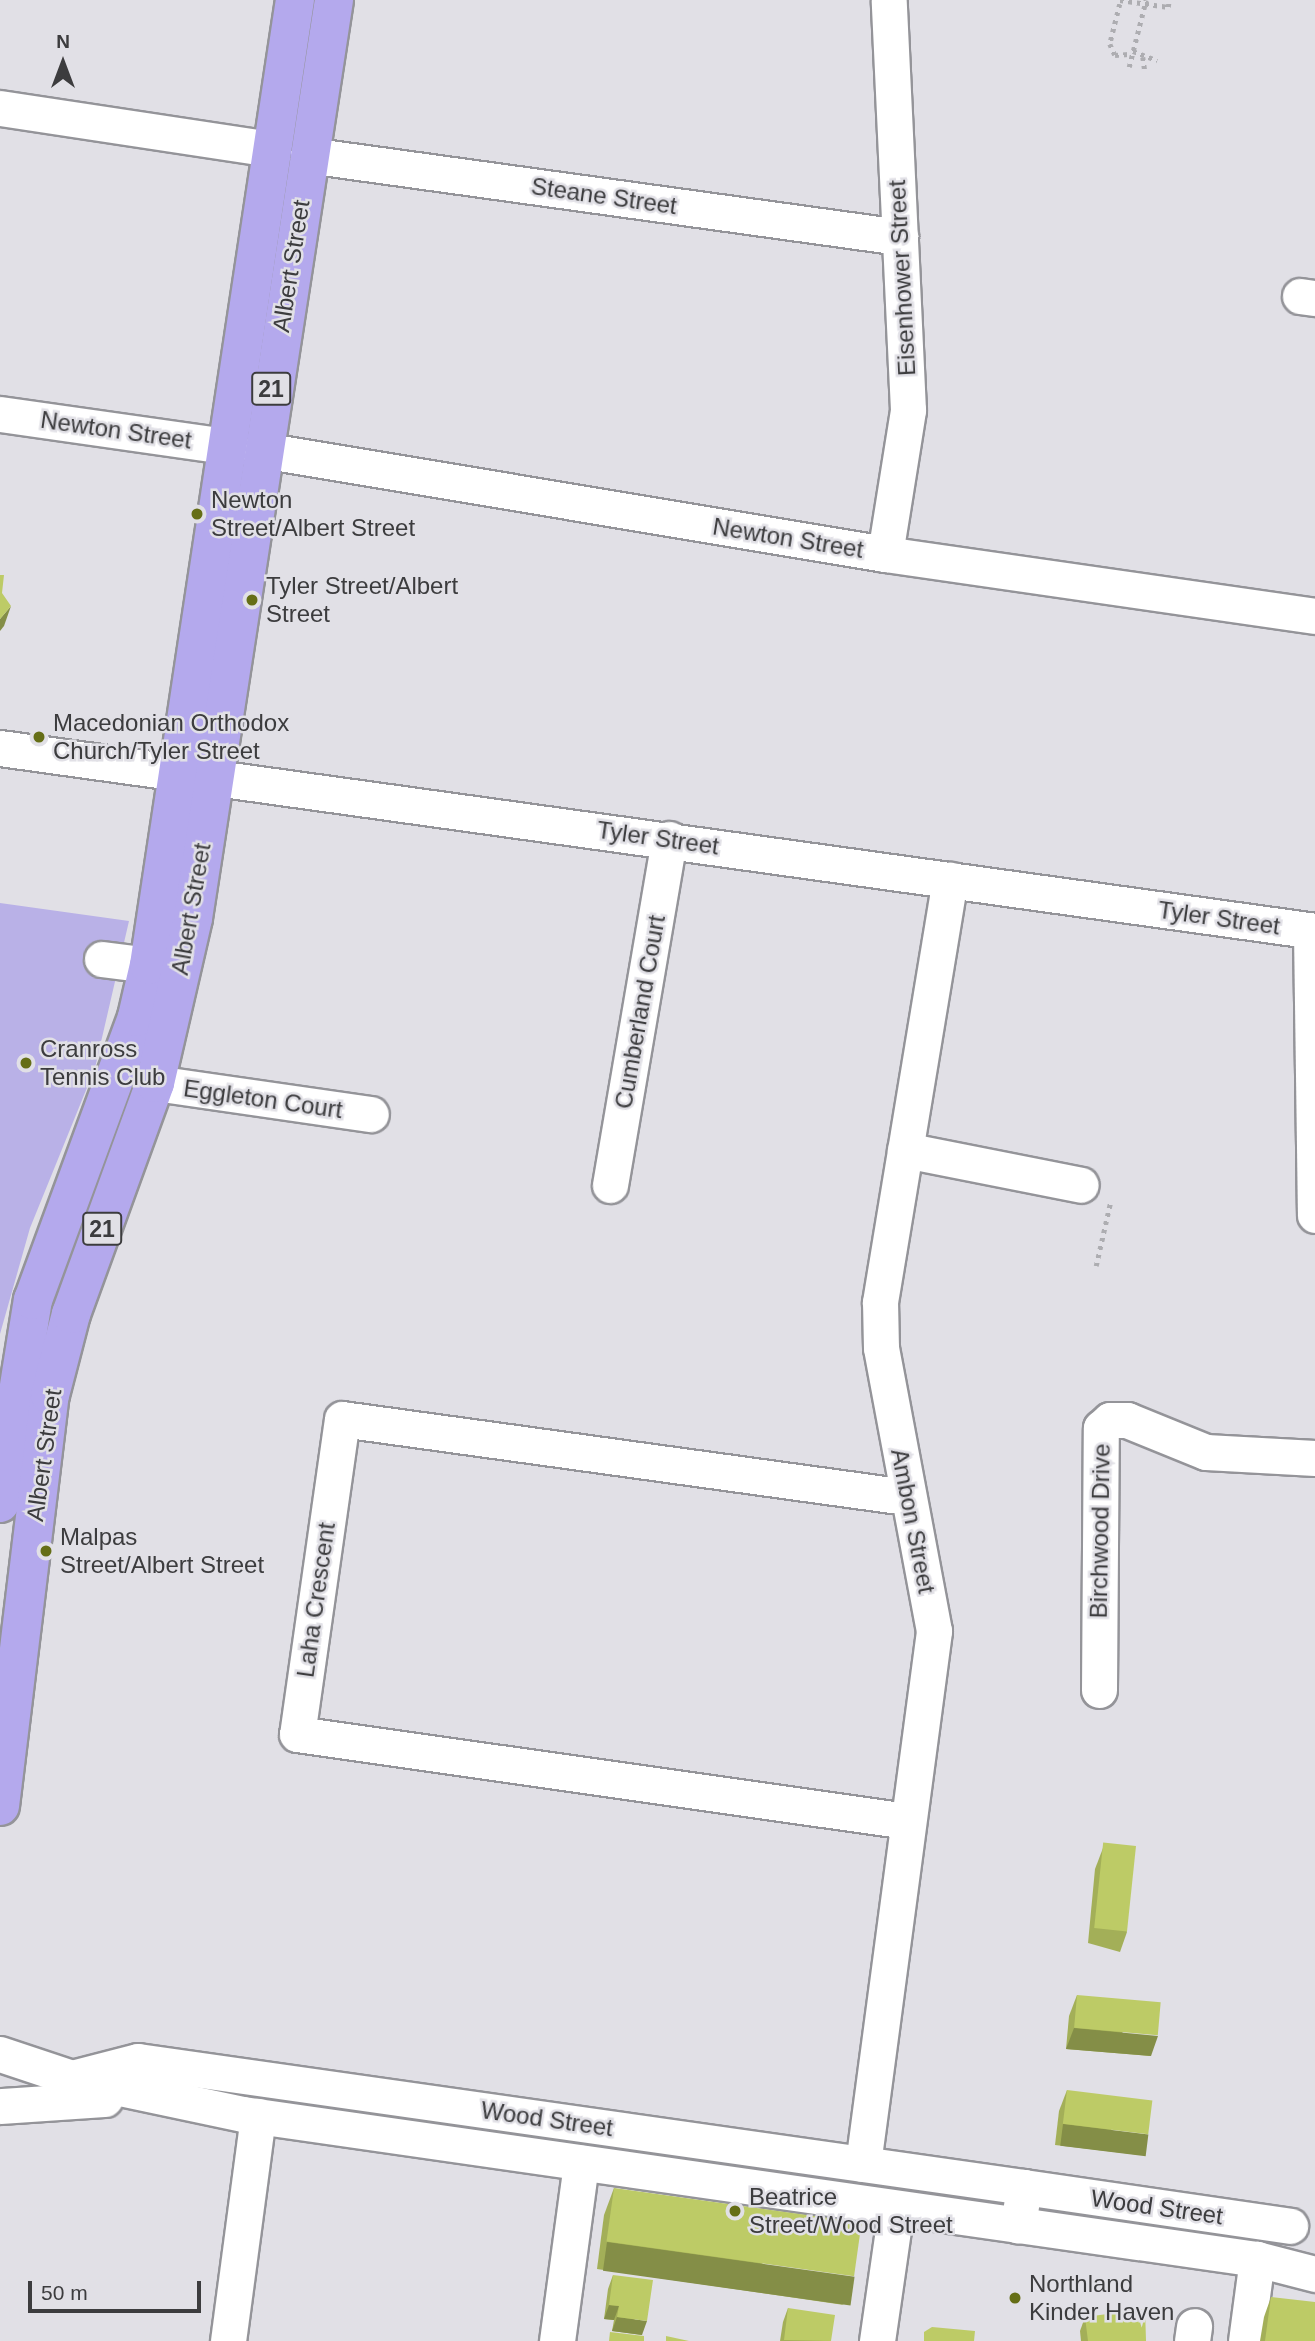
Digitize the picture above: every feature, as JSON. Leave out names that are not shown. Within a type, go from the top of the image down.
[{"type":"highway","name":"Albert Street","points":[[0,1503],[33,1300],[137,1017],[195,776],[247,449],[290,152],[295,0]]},
{"type":"highway","name":"Albert Street","points":[[290,152],[334,0]]},
{"type":"highway","name":"Albert Street","points":[[0,1806],[7,1682],[50,1395],[71,1314],[155,1083],[193,918],[195,776]]},
{"type":"highway","points":[[33,1300],[71,1314]]},
{"type":"street","name":"Eisenhower Street","points":[[885,554],[908,410],[889,0]]},
{"type":"street","name":"Steane Street","points":[[0,108],[290,152],[900,237]]},
{"type":"street","name":"Newton Street","points":[[0,414],[247,449],[885,554],[1315,616]]},
{"type":"street","name":"Tyler Street","points":[[0,748],[669,839],[1313,931]]},
{"type":"street","name":"Cumberland Court","points":[[610,1185],[669,839]]},
{"type":"street","name":"Ambon Street","points":[[863,2164],[934,1631],[906,1497],[880,1324],[905,1150],[950,880]]},
{"type":"street","points":[[1313,931],[1315,1215]]},
{"type":"street","points":[[102,959],[149,965]]},
{"type":"street","name":"Eggleton Court","points":[[155,1083],[371,1114]]},
{"type":"street","points":[[905,1150],[1081,1185]]},
{"type":"street","name":"Laha Crescent","points":[[906,1497],[342,1419],[296,1734],[907,1821]]},
{"type":"street","name":"Birchwood Drive","points":[[1099,1690],[1101,1428],[1110,1420],[1127,1420],[1182,1447],[1315,1458]]},
{"type":"street","name":"Wood Street","points":[[0,2054],[72,2078],[151,2097],[258,2116],[1257,2259],[1315,2274]]},
{"type":"street","name":"Wood Street","points":[[72,2078],[138,2061],[1290,2226]]},
{"type":"street","points":[[0,2106],[151,2097]]},
{"type":"street","points":[[228,2341],[258,2116]]},
{"type":"street","points":[[557,2341],[581,2163]]},
{"type":"street","points":[[1018,2226],[1024,2188]]},
{"type":"street","points":[[877,2341],[896,2209]]},
{"type":"street","name":"Wood Street","points":[[1257,2259],[1315,2249]]},
{"type":"street","points":[[1246,2341],[1257,2259]]},
{"type":"path","points":[[1157,60],[1131,52],[1115,55],[1110,44],[1120,2],[1168,7],[1169,0]]},
{"type":"path","points":[[1129,67],[1145,3]]},
{"type":"path","points":[[1143,57],[1145,71]]},
{"type":"path","points":[[1096,1266],[1110,1204]]},
{"type":"shaded area","points":[[0,903],[129,921],[95,1068],[30,1228],[0,1334]]},
{"type":"building","points":[[0,575],[4,575],[2,593],[11,606],[0,619]]},
{"type":"building","points":[[1103,1843],[1136,1846],[1127,1932],[1094,1928]]},
{"type":"building","points":[[1077,1995],[1161,2002],[1158,2035],[1074,2028]]},
{"type":"building","points":[[1067,2090],[1152,2100],[1148,2134],[1063,2124]]},
{"type":"building","points":[[614,2188],[862,2223],[854,2276],[606,2241]]},
{"type":"building","points":[[613,2275],[653,2280],[647,2321],[617,2317],[619,2306],[609,2305]]},
{"type":"building","points":[[1271,2297],[1315,2302],[1315,2341],[1265,2341]]},
{"type":"building","points":[[788,2308],[835,2315],[831,2341],[784,2340]]},
{"type":"building","points":[[1145,2309],[1146,2341],[1088,2341],[1085,2317]]},
{"type":"building","points":[[932,2327],[975,2331],[974,2341],[924,2341],[924,2332]]},
{"type":"building","points":[[610,2332],[644,2336],[644,2341],[609,2341]]},
{"type":"building","points":[[666,2336],[689,2341],[666,2341]]},
{"type":"place","name":"Newton Street/Albert Street","points":[[197,514]]},
{"type":"place","name":"Tyler Street/Albert Street","points":[[252,600]]},
{"type":"place","name":"Macedonian Orthodox Church/Tyler Street","points":[[39,737]]},
{"type":"place","name":"Cranross Tennis Club","points":[[26,1063]]},
{"type":"place","name":"Malpas Street/Albert Street","points":[[46,1551]]},
{"type":"place","name":"Beatrice Street/Wood Street","points":[[735,2211]]},
{"type":"place","name":"Northland Kinder Haven","points":[[1015,2298]]}]
